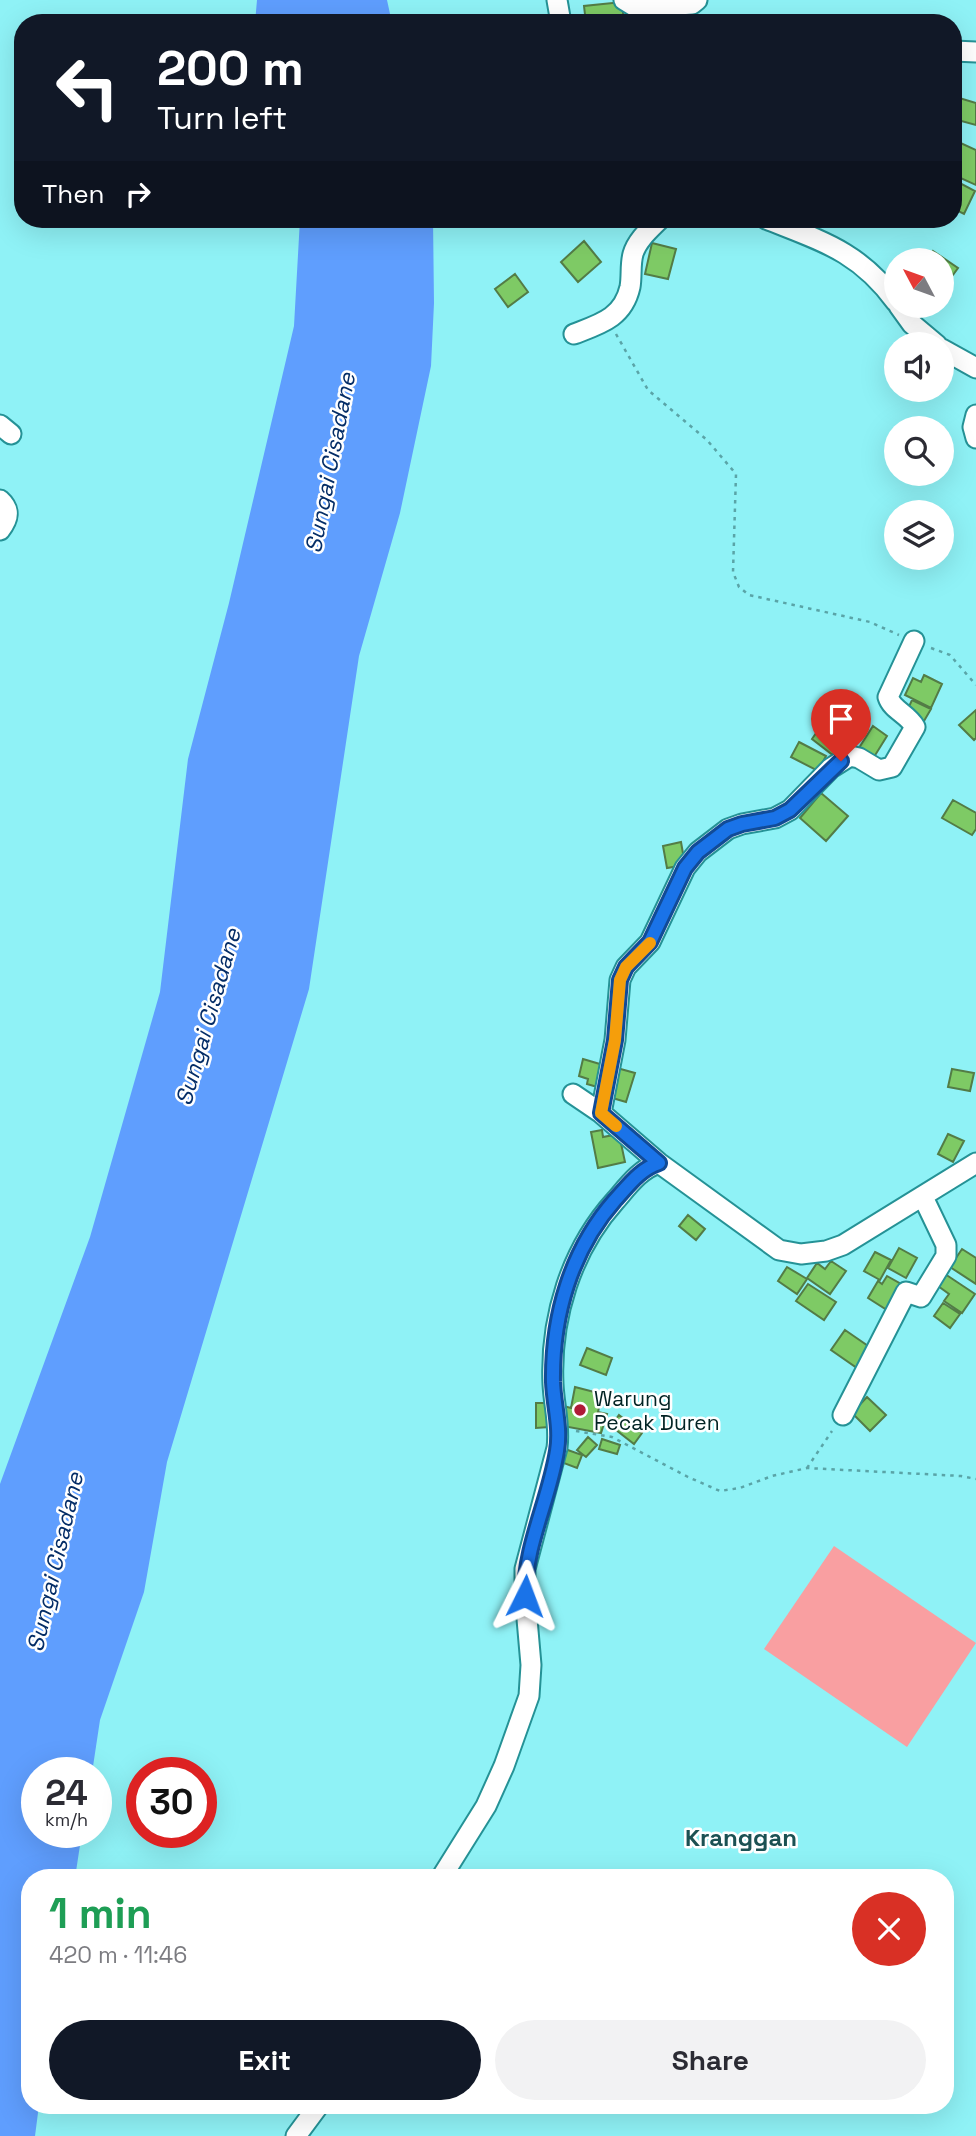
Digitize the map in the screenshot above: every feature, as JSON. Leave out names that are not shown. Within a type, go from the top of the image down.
[{"type":"street","points":[[624,0],[636,8],[692,4],[697,0]]},
{"type":"street","points":[[574,334],[608,321],[619,312],[630,286],[632,255],[637,244],[652,228]]},
{"type":"street","points":[[789,228],[839,248],[884,285]]},
{"type":"street","points":[[908,318],[922,332]]},
{"type":"street","points":[[954,356],[976,368]]},
{"type":"street","points":[[976,415],[973,427],[976,438]]},
{"type":"street","points":[[0,500],[8,513],[7,521],[0,530]]},
{"type":"street","points":[[601,1113],[615,1040],[620,980],[626,967],[650,942],[685,868],[698,852],[728,829],[775,818],[790,810],[841,761],[850,756],[859,758],[879,770],[892,767],[915,727],[911,720],[890,704],[888,696],[914,641]]},
{"type":"street","points":[[573,1094],[601,1113],[659,1163],[779,1250],[801,1254],[826,1251],[843,1245],[976,1163]]},
{"type":"street","points":[[447,1869],[486,1806],[504,1766],[529,1696],[531,1672],[525,1569],[555,1460],[559,1428],[553,1384],[556,1325],[572,1267],[600,1218],[640,1174],[649,1166],[659,1163]]},
{"type":"street","points":[[843,1415],[906,1292],[921,1297],[946,1256],[946,1245],[923,1197]]},
{"type":"street","points":[[296,2136],[313,2114]]},
{"type":"path","points":[[608,321],[648,390],[707,440],[736,474],[733,572],[738,587],[749,596],[870,622],[950,655],[976,685]]},
{"type":"path","points":[[807,1468],[843,1415]]},
{"type":"path","points":[[559,1428],[612,1437],[677,1472],[720,1491],[740,1488],[772,1476],[807,1468],[976,1479]]},
{"type":"shaded area","points":[[834,1546],[976,1643],[907,1747],[764,1649]]},
{"type":"water","points":[[257,0],[387,0],[390,14],[256,14]]},
{"type":"water","name":"Sungai Cisadane","points":[[299,228],[433,228],[431,366],[400,513],[359,656],[309,989],[167,1462],[144,1592],[100,1720],[94,1757],[21,1757],[21,1848],[80,1848],[76,1869],[21,1869],[21,2114],[38,2114],[35,2136],[0,2136],[0,1484],[90,1237],[160,992],[188,759],[229,603],[294,326]]},
{"type":"building","points":[[622,2],[623,14],[585,14],[584,6]]},
{"type":"building","points":[[962,99],[976,103],[976,125],[962,121]]},
{"type":"building","points":[[962,144],[976,150],[976,185],[962,179]]},
{"type":"building","points":[[962,184],[975,191],[964,214],[962,213]]},
{"type":"building","points":[[584,241],[601,262],[578,282],[561,262]]},
{"type":"building","points":[[652,243],[676,249],[668,279],[645,274]]},
{"type":"building","points":[[515,274],[528,292],[508,307],[495,289]]},
{"type":"building","points":[[924,675],[942,684],[931,708],[905,695],[913,678],[921,682]]},
{"type":"building","points":[[912,700],[931,709],[924,721],[906,713]]},
{"type":"building","points":[[976,710],[976,738],[974,740],[959,725]]},
{"type":"building","points":[[821,726],[844,744],[834,756],[812,739]]},
{"type":"building","points":[[873,726],[887,736],[874,757],[859,748]]},
{"type":"building","points":[[799,742],[826,756],[818,771],[791,757]]},
{"type":"building","points":[[821,793],[848,816],[826,841],[800,818]]},
{"type":"building","points":[[953,800],[976,813],[976,829],[972,835],[942,818]]},
{"type":"building","points":[[681,842],[685,865],[667,868],[663,846]]},
{"type":"building","points":[[583,1059],[610,1067],[604,1089],[587,1084],[588,1079],[579,1076]]},
{"type":"building","points":[[617,1068],[635,1073],[626,1102],[609,1097]]},
{"type":"building","points":[[952,1069],[974,1073],[970,1091],[948,1087]]},
{"type":"building","points":[[602,1130],[603,1137],[619,1134],[625,1162],[598,1168],[591,1132]]},
{"type":"building","points":[[948,1134],[964,1141],[953,1162],[938,1154]]},
{"type":"building","points":[[688,1215],[705,1229],[696,1240],[679,1226]]},
{"type":"building","points":[[899,1248],[917,1258],[906,1278],[888,1268]]},
{"type":"building","points":[[962,1249],[976,1258],[976,1284],[950,1267]]},
{"type":"building","points":[[875,1252],[891,1260],[880,1280],[864,1271]]},
{"type":"building","points":[[831,1261],[846,1271],[830,1294],[807,1278],[817,1263],[825,1269]]},
{"type":"building","points":[[787,1267],[807,1279],[797,1294],[778,1281]]},
{"type":"building","points":[[945,1274],[975,1294],[962,1313],[944,1301],[949,1294],[938,1286]]},
{"type":"building","points":[[887,1276],[901,1284],[887,1310],[868,1298],[878,1281],[882,1284]]},
{"type":"building","points":[[808,1284],[836,1302],[824,1320],[796,1301]]},
{"type":"building","points":[[943,1303],[960,1314],[950,1328],[934,1316]]},
{"type":"building","points":[[845,1330],[871,1348],[857,1368],[831,1350]]},
{"type":"building","points":[[587,1348],[612,1358],[606,1375],[580,1365]]},
{"type":"building","name":"Warung Pecak Duren","points":[[575,1387],[602,1394],[598,1412],[607,1414],[601,1433],[563,1426],[560,1405],[571,1408]]},
{"type":"building","points":[[867,1397],[886,1415],[870,1431],[852,1413]]},
{"type":"building","points":[[536,1403],[549,1403],[549,1427],[536,1428]]},
{"type":"building","points":[[619,1415],[642,1433],[634,1444],[611,1426]]},
{"type":"building","points":[[588,1437],[597,1445],[586,1457],[577,1450]]},
{"type":"building","points":[[602,1439],[620,1445],[617,1454],[599,1449]]},
{"type":"building","points":[[565,1449],[582,1455],[577,1468],[561,1462]]},
{"type":"slow traffic","points":[[616,1126],[601,1113],[611,1072],[620,980],[626,967],[650,943]]},
{"type":"place","name":"Warung Pecak Duren","points":[[580,1410]]},
{"type":"district","name":"Kranggan","points":[[741,1837]]},
{"type":"route","points":[[525,1596],[528,1555],[557,1448],[559,1428],[553,1384],[556,1325],[572,1267],[600,1218],[640,1174],[649,1166],[659,1163],[601,1113],[611,1072],[620,980],[626,967],[650,942],[685,868],[698,852],[733,826],[775,818],[790,810],[841,761]]}]
